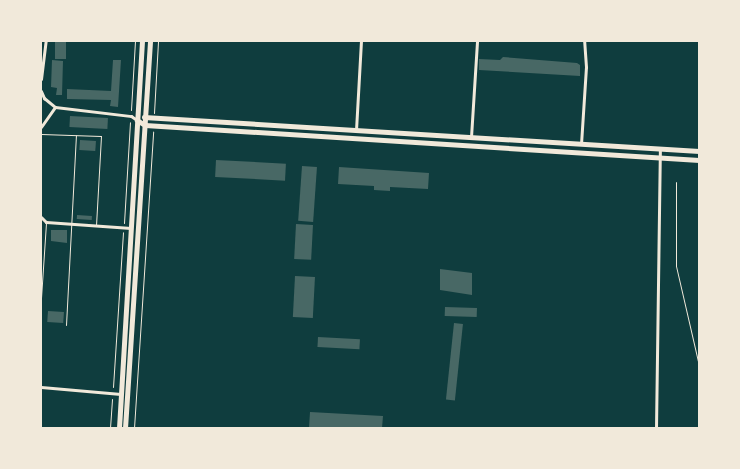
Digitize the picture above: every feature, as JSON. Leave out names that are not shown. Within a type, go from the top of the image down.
[{"type":"main road","points":[[119,428],[142,41]]},
{"type":"main road","points":[[125,428],[150,41]]},
{"type":"main road","points":[[138,120],[145,117],[154,117],[699,151]]},
{"type":"main road","points":[[138,120],[145,125],[699,160]]},
{"type":"street","points":[[356,130],[362,41]]},
{"type":"street","points":[[471,137],[477,41]]},
{"type":"street","points":[[581,144],[586,66],[584,41]]},
{"type":"street","points":[[41,79],[44,44]]},
{"type":"street","points":[[41,91],[44,98],[54,107],[130,116],[138,120]]},
{"type":"street","points":[[41,127],[54,107]]},
{"type":"street","points":[[656,428],[660,149]]},
{"type":"street","points":[[41,217],[46,222],[131,228]]},
{"type":"street","points":[[41,387],[121,394]]},
{"type":"lane","points":[[41,134],[101,136],[96,225]]},
{"type":"lane","points":[[66,325],[76,135]]},
{"type":"lane","points":[[41,298],[46,222]]},
{"type":"path","points":[[110,428],[135,41]]},
{"type":"path","points":[[154,117],[158,41]]},
{"type":"path","points":[[134,428],[153,125]]},
{"type":"path","points":[[676,182],[676,266],[699,366]]},
{"type":"building","points":[[55,41],[66,41],[66,59],[55,59]]},
{"type":"building","points":[[503,57],[577,63],[580,65],[580,76],[479,70],[479,59],[500,60]]},
{"type":"building","points":[[52,60],[63,61],[62,95],[56,95],[57,88],[51,87]]},
{"type":"building","points":[[113,60],[121,60],[118,107],[110,106],[111,100],[67,99],[67,89],[111,91]]},
{"type":"building","points":[[70,116],[108,118],[107,129],[69,127]]},
{"type":"building","points":[[80,140],[96,141],[95,151],[79,150]]},
{"type":"building","points":[[216,160],[286,164],[285,181],[215,177]]},
{"type":"building","points":[[302,166],[317,167],[313,222],[298,221]]},
{"type":"building","points":[[339,167],[429,173],[428,189],[390,187],[390,191],[374,190],[374,186],[338,184]]},
{"type":"building","points":[[77,215],[92,216],[92,220],[77,219]]},
{"type":"building","points":[[296,224],[313,225],[311,260],[294,259]]},
{"type":"building","points":[[51,230],[67,230],[67,243],[51,241]]},
{"type":"building","points":[[440,269],[472,273],[472,295],[440,290]]},
{"type":"building","points":[[295,276],[315,277],[313,318],[293,317]]},
{"type":"building","points":[[445,307],[477,308],[477,317],[445,316]]},
{"type":"building","points":[[48,311],[64,312],[63,323],[47,322]]},
{"type":"building","points":[[454,323],[463,324],[455,401],[446,400]]},
{"type":"building","points":[[318,337],[360,339],[359,349],[317,347]]},
{"type":"building","points":[[310,412],[383,416],[382,428],[309,428]]}]
